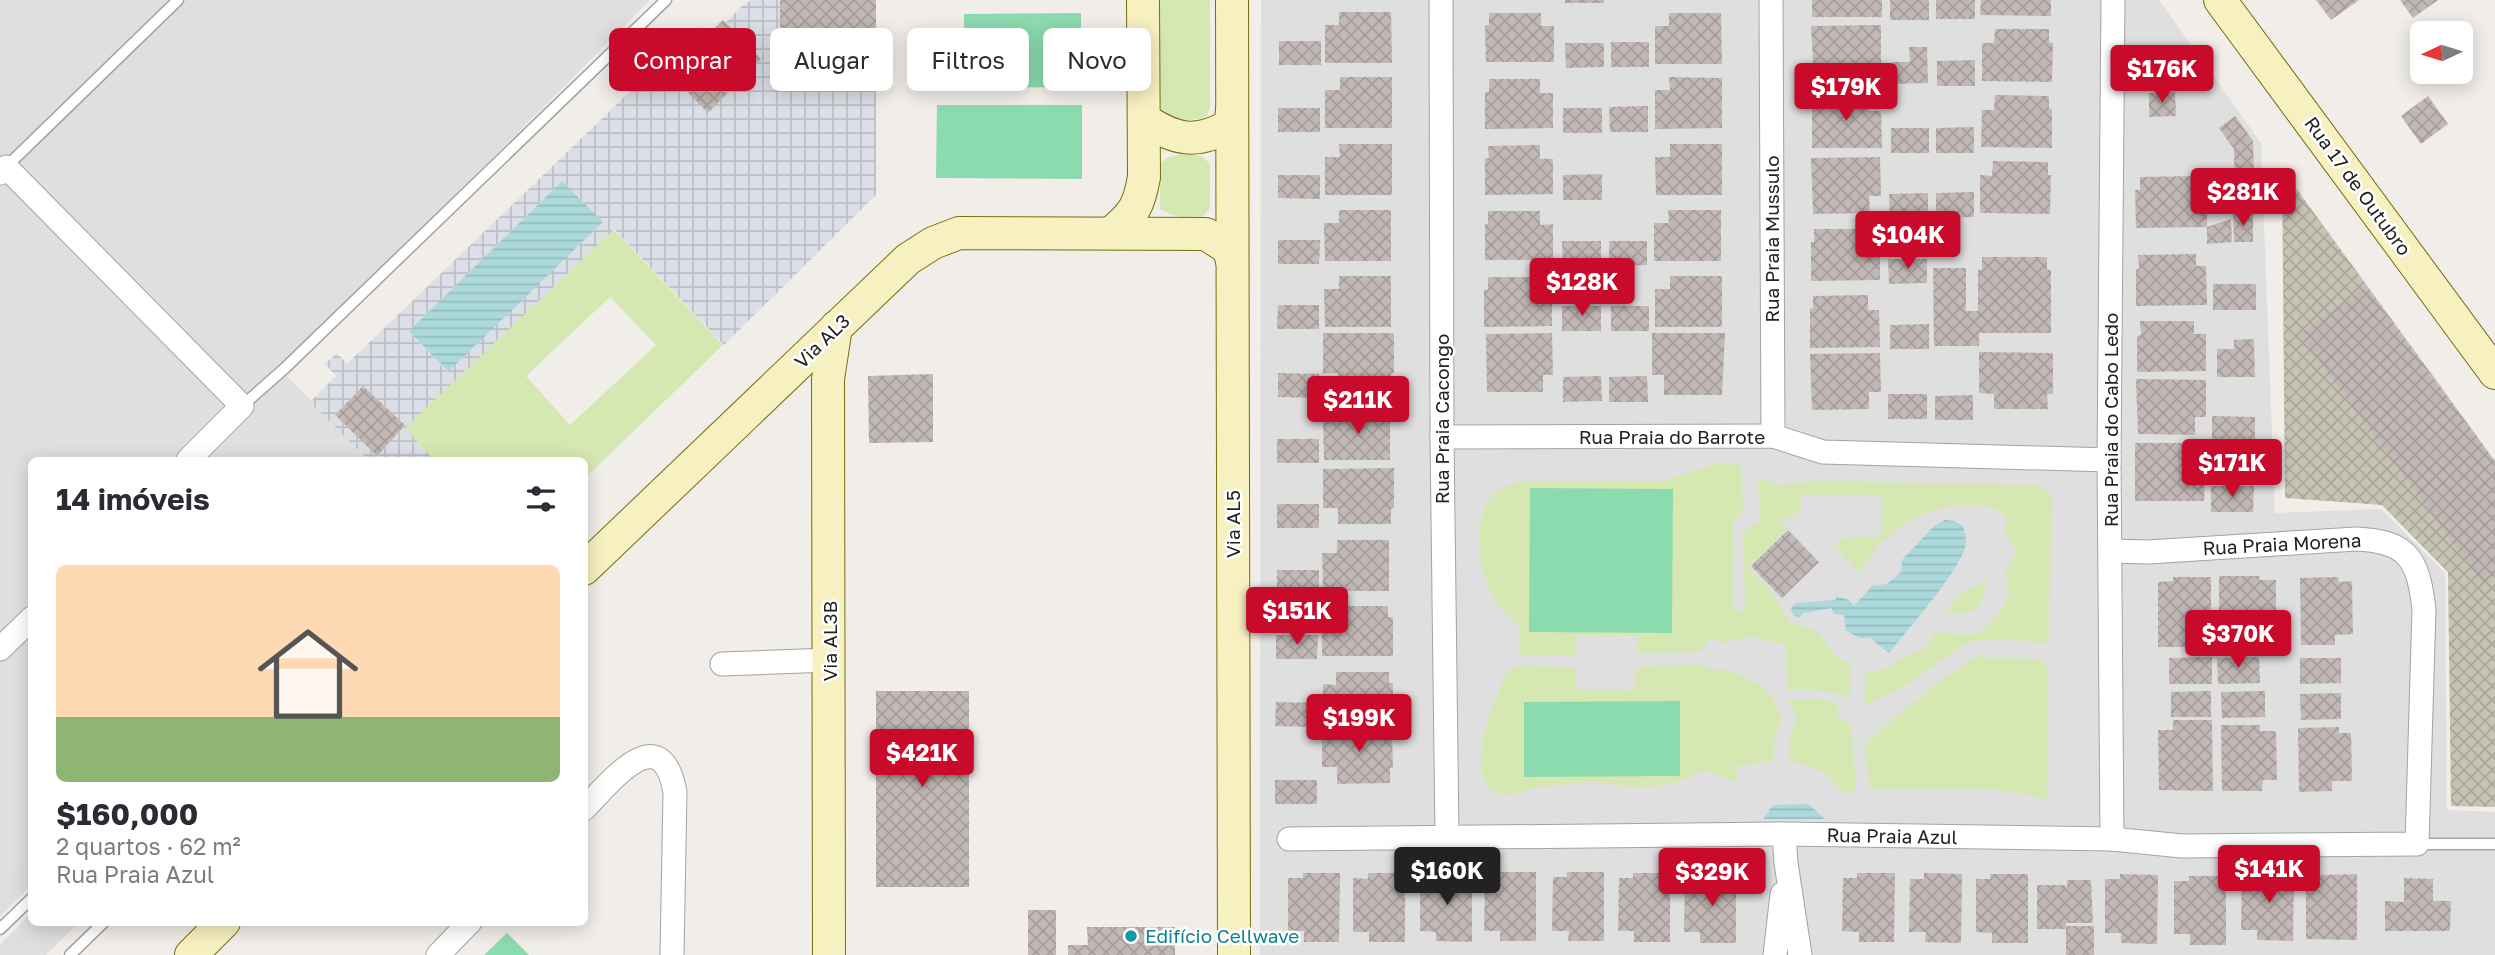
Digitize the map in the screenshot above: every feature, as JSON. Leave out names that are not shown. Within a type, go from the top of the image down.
[{"type":"street","points":[[1111,233],[1129,219],[1139,203],[1144,177],[1143,0]]},
{"type":"street","name":"Via AL5","points":[[1232,0],[1234,955]]},
{"type":"street","name":"Rua Praia Cacongo","points":[[1441,0],[1442,437],[1447,837]]},
{"type":"street","name":"Rua Praia Mussulo","points":[[1771,0],[1773,436]]},
{"type":"street","name":"Rua Praia do Cabo Ledo","points":[[2112,839],[2109,460],[2113,0]]},
{"type":"street","name":"Rua 17 de Outubro","points":[[2220,0],[2495,373]]},
{"type":"street","points":[[1143,119],[1163,133],[1186,138],[1213,136],[1230,125],[1232,111]]},
{"type":"street","points":[[3,170],[242,406],[191,457]]},
{"type":"street","name":"Via AL3","points":[[588,565],[908,259],[933,243],[958,233],[1206,234],[1229,249],[1232,261]]},
{"type":"street","name":"Via AL3B","points":[[829,955],[828,379],[836,327]]},
{"type":"street","name":"Rua Praia do Barrote","points":[[1442,437],[1773,436],[1823,452],[2109,460]]},
{"type":"street","name":"Rua Praia Morena","points":[[2111,551],[2148,552],[2356,539],[2382,540],[2400,549],[2415,564],[2421,582],[2424,609],[2417,844]]},
{"type":"street","points":[[0,649],[28,622]]},
{"type":"street","points":[[722,664],[830,660]]},
{"type":"street","points":[[588,805],[631,763],[642,757],[654,757],[664,762],[671,773],[675,792],[672,955]]},
{"type":"street","points":[[1784,834],[1800,955]]},
{"type":"street","name":"Rua Praia Azul","points":[[1289,839],[1784,834],[2112,839],[2182,846],[2417,844]]},
{"type":"street","points":[[1775,955],[1786,863]]},
{"type":"street","points":[[191,955],[220,926]]},
{"type":"street","points":[[438,955],[466,926]]},
{"type":"lane","points":[[3,170],[178,0]]},
{"type":"lane","points":[[242,406],[285,368],[666,0]]},
{"type":"lane","name":"Rua Praia Azul","points":[[2417,844],[2495,844]]},
{"type":"lane","points":[[0,929],[28,902]]},
{"type":"lane","points":[[70,955],[100,926]]},
{"type":"shaded area","points":[[0,0],[650,0],[622,28],[609,28],[609,41],[281,370],[367,457],[28,457],[28,881],[0,908]]},
{"type":"shaded area","points":[[751,0],[780,0],[780,28],[770,28],[770,91],[876,91],[876,195],[724,345],[614,229],[405,428],[431,457],[365,457],[310,402],[336,376],[325,364],[337,353],[347,364],[630,91],[687,91],[708,112],[729,91],[756,91],[756,64],[761,59],[756,54],[756,28],[730,28],[725,23]],"holes":[[[561,182],[602,223],[447,372],[409,331]]]},
{"type":"shaded area","points":[[1261,0],[2159,0],[2261,143],[2275,513],[2381,509],[2445,573],[2447,810],[2495,812],[2495,955],[1260,955]]},
{"type":"shaded area","points":[[2282,169],[2495,461],[2495,807],[2451,806],[2448,572],[2382,505],[2285,498]]},
{"type":"shaded area","points":[[1675,449],[1658,472],[1559,471],[1543,450]]},
{"type":"shaded area","points":[[1452,564],[1468,583],[1468,686],[1453,705]]},
{"type":"shaded area","points":[[2389,605],[2410,615],[2411,747],[2390,736]]},
{"type":"shaded area","points":[[2060,606],[2084,606],[2084,749],[2059,749]]},
{"type":"shaded area","points":[[2106,612],[2129,612],[2129,688],[2123,710],[2123,762]]},
{"type":"shaded area","points":[[1529,802],[1652,802],[1670,819],[1508,818]]},
{"type":"shaded area","points":[[1888,806],[2012,806],[2030,823],[1868,822]]},
{"type":"shaded area","points":[[2385,850],[2433,851],[2433,872],[2384,871]]},
{"type":"shaded area","points":[[28,859],[28,888],[0,916],[0,887]]},
{"type":"shaded area","points":[[28,916],[28,926],[75,926],[46,955],[0,955],[0,945]]},
{"type":"green space","points":[[1160,0],[1210,0],[1210,109],[1206,117],[1190,120],[1174,118],[1164,115],[1160,107]]},
{"type":"green space","points":[[1081,13],[1081,28],[1043,28],[1043,87],[1029,87],[1029,28],[964,28],[964,14]]},
{"type":"green space","points":[[937,105],[1082,105],[1082,179],[936,178]]},
{"type":"green space","points":[[1184,154],[1202,156],[1210,164],[1210,208],[1202,217],[1180,217],[1160,209],[1160,163],[1169,157]]},
{"type":"green space","points":[[612,228],[723,345],[588,475],[588,457],[430,457],[403,429]],"holes":[[[610,297],[656,345],[570,425],[526,376]]]},
{"type":"green space","points":[[1720,463],[1741,465],[1743,512],[1734,522],[1732,608],[1746,612],[1742,533],[1760,520],[1758,476],[1779,485],[1816,481],[2040,485],[2052,495],[2049,640],[2045,644],[1995,639],[1966,643],[1896,692],[1864,705],[1866,672],[1882,670],[1916,651],[1920,653],[1937,631],[1949,634],[1978,634],[1999,613],[2007,599],[2008,581],[2005,570],[2013,561],[2016,550],[2004,532],[2007,518],[1990,507],[1980,505],[1931,511],[1908,522],[1888,537],[1873,551],[1860,573],[1833,544],[1849,538],[1882,535],[1881,495],[1802,495],[1798,512],[1791,518],[1781,518],[1786,530],[1748,567],[1774,596],[1789,622],[1817,631],[1835,655],[1851,665],[1850,697],[1813,689],[1788,690],[1786,645],[1748,636],[1722,643],[1711,638],[1701,652],[1637,653],[1637,635],[1577,635],[1575,655],[1519,655],[1519,626],[1500,607],[1493,595],[1486,581],[1479,548],[1482,516],[1497,492],[1522,481],[1665,481]]},
{"type":"green space","points":[[1530,488],[1673,489],[1672,633],[1529,632]]},
{"type":"green space","points":[[1985,581],[1983,597],[1975,609],[1962,613],[1946,610],[1959,596]]},
{"type":"green space","points":[[1979,655],[1986,658],[2043,659],[2048,672],[2047,799],[1998,790],[1870,790],[1864,745],[1920,697]]},
{"type":"green space","points":[[1699,664],[1709,669],[1732,670],[1742,678],[1758,683],[1772,696],[1781,718],[1773,746],[1774,760],[1735,767],[1738,782],[1704,770],[1674,783],[1654,787],[1589,782],[1531,789],[1510,795],[1493,791],[1484,779],[1481,762],[1488,721],[1508,671],[1519,665],[1575,668],[1575,689],[1634,690],[1636,667]]},
{"type":"green space","points":[[1787,700],[1825,700],[1840,707],[1837,711],[1840,719],[1851,726],[1856,793],[1842,792],[1819,770],[1790,761],[1790,739],[1797,717]]},
{"type":"green space","points":[[1680,701],[1680,776],[1524,777],[1524,702]]},
{"type":"green space","points":[[507,933],[529,955],[484,955]]},
{"type":"water","points":[[562,181],[603,222],[448,372],[409,331]]},
{"type":"water","points":[[1945,520],[1963,526],[1965,548],[1942,586],[1889,653],[1870,638],[1860,638],[1846,631],[1844,615],[1834,614],[1831,608],[1804,613],[1799,617],[1793,615],[1791,608],[1796,603],[1835,600],[1837,596],[1849,600],[1854,606],[1872,586],[1887,584],[1901,572],[1902,560],[1934,526]]},
{"type":"water","points":[[1808,804],[1825,819],[1763,819],[1773,805]]},
{"type":"building","points":[[780,0],[876,0],[876,28],[780,28]]},
{"type":"building","points":[[1565,0],[1604,0],[1604,3],[1565,3]]},
{"type":"building","points":[[1812,0],[1882,0],[1882,17],[1812,17]]},
{"type":"building","points":[[1890,0],[1929,0],[1929,20],[1890,20]]},
{"type":"building","points":[[1936,0],[1975,0],[1975,19],[1936,19]]},
{"type":"building","points":[[1981,0],[2051,0],[2051,16],[1980,15]]},
{"type":"building","points":[[2316,0],[2359,0],[2331,20]]},
{"type":"building","points":[[2400,0],[2438,0],[2413,18]]},
{"type":"building","points":[[1339,12],[1391,12],[1392,63],[1325,63],[1325,25],[1339,25]]},
{"type":"building","points":[[1489,13],[1541,13],[1541,26],[1554,26],[1554,62],[1486,62],[1485,26],[1489,25]]},
{"type":"building","points":[[1669,13],[1721,13],[1722,64],[1655,64],[1655,26],[1669,26]]},
{"type":"building","points":[[723,20],[731,28],[715,28]]},
{"type":"building","points":[[1881,25],[1881,64],[1870,64],[1870,81],[1814,82],[1811,26]]},
{"type":"building","points":[[1995,29],[2049,29],[2049,42],[2053,43],[2052,82],[1982,81],[1982,43],[1994,43]]},
{"type":"building","points":[[1279,41],[1321,41],[1321,65],[1279,65]]},
{"type":"building","points":[[1611,42],[1649,42],[1649,67],[1611,67]]},
{"type":"building","points":[[1565,43],[1604,43],[1604,67],[1566,68]]},
{"type":"building","points":[[1909,47],[1927,47],[1928,83],[1893,84],[1892,62],[1910,62]]},
{"type":"building","points":[[1975,60],[1975,86],[1937,86],[1937,61]]},
{"type":"building","points":[[1340,77],[1392,77],[1392,128],[1325,128],[1325,90],[1340,90]]},
{"type":"building","points":[[1669,77],[1722,78],[1722,128],[1655,129],[1655,90],[1670,90]]},
{"type":"building","points":[[1489,79],[1540,79],[1540,93],[1553,93],[1553,128],[1485,129],[1485,92],[1489,92]]},
{"type":"building","points":[[687,91],[730,91],[708,113]]},
{"type":"building","points":[[2175,92],[2176,116],[2149,117],[2149,93]]},
{"type":"building","points":[[1995,95],[2049,96],[2049,109],[2052,109],[2052,148],[1981,147],[1982,110],[1994,110]]},
{"type":"building","points":[[1870,96],[1870,111],[1881,111],[1882,148],[1812,148],[1812,109],[1815,109],[1815,97]]},
{"type":"building","points":[[2428,96],[2448,124],[2421,144],[2401,116]]},
{"type":"building","points":[[1648,106],[1648,132],[1610,132],[1609,107]]},
{"type":"building","points":[[1278,108],[1320,108],[1320,132],[1278,132]]},
{"type":"building","points":[[1563,108],[1602,108],[1602,133],[1563,133]]},
{"type":"building","points":[[2235,116],[2253,141],[2255,204],[2235,204],[2234,149],[2219,128]]},
{"type":"building","points":[[1974,127],[1974,153],[1936,153],[1936,128]]},
{"type":"building","points":[[1891,128],[1929,128],[1929,153],[1891,153]]},
{"type":"building","points":[[1339,144],[1392,144],[1392,195],[1325,195],[1325,157],[1340,157]]},
{"type":"building","points":[[1670,144],[1722,144],[1722,195],[1656,195],[1655,157],[1670,157]]},
{"type":"building","points":[[1540,145],[1540,159],[1553,159],[1553,194],[1485,195],[1485,158],[1489,158],[1488,146]]},
{"type":"building","points":[[1880,157],[1881,196],[1869,196],[1870,213],[1813,214],[1811,158]]},
{"type":"building","points":[[1993,161],[2048,162],[2048,175],[2051,175],[2050,214],[1980,213],[1980,175],[1992,176]]},
{"type":"building","points":[[1602,174],[1602,200],[1563,200],[1563,175]]},
{"type":"building","points":[[1278,175],[1320,175],[1320,199],[1278,198]]},
{"type":"building","points":[[2195,176],[2195,188],[2207,188],[2207,227],[2136,228],[2135,190],[2140,190],[2140,177]]},
{"type":"building","points":[[1974,192],[1974,217],[1936,218],[1936,193]]},
{"type":"building","points":[[1928,193],[1928,218],[1890,218],[1889,194]]},
{"type":"building","points":[[1339,210],[1391,210],[1391,261],[1325,261],[1324,223],[1339,223]]},
{"type":"building","points":[[1668,210],[1721,210],[1721,261],[1654,261],[1654,223],[1669,223]]},
{"type":"building","points":[[1488,211],[1540,211],[1540,225],[1553,224],[1553,260],[1485,260],[1485,224],[1488,224]]},
{"type":"building","points":[[2233,214],[2253,214],[2253,242],[2234,242]]},
{"type":"building","points":[[2231,219],[2232,242],[2207,244],[2207,227]]},
{"type":"building","points":[[1814,229],[1869,229],[1869,243],[1880,243],[1880,280],[1811,281],[1811,242],[1814,242]]},
{"type":"building","points":[[1278,240],[1320,240],[1319,264],[1278,264]]},
{"type":"building","points":[[1562,241],[1601,241],[1601,266],[1563,266]]},
{"type":"building","points":[[1609,241],[1647,241],[1647,265],[1609,266]]},
{"type":"building","points":[[2196,254],[2196,266],[2206,266],[2207,305],[2136,306],[2138,255]]},
{"type":"building","points":[[1982,257],[2047,257],[2047,270],[2051,270],[2051,333],[1979,333],[1979,346],[1934,346],[1933,268],[1966,268],[1966,311],[1978,311],[1978,270],[1982,269]]},
{"type":"building","points":[[1888,259],[1927,259],[1927,283],[1889,284]]},
{"type":"building","points":[[1339,276],[1391,276],[1391,327],[1325,327],[1324,289],[1339,289]]},
{"type":"building","points":[[1670,276],[1722,276],[1722,327],[1655,327],[1655,289],[1670,289]]},
{"type":"building","points":[[1488,277],[1540,277],[1540,291],[1552,291],[1552,326],[1484,327],[1484,290],[1488,290]]},
{"type":"building","points":[[2213,284],[2256,284],[2256,310],[2213,310]]},
{"type":"building","points":[[2365,287],[2495,462],[2495,574],[2483,583],[2300,335]]},
{"type":"building","points":[[1868,295],[1868,310],[1879,310],[1880,347],[1810,348],[1810,308],[1813,309],[1813,296]]},
{"type":"building","points":[[1278,305],[1319,305],[1319,329],[1277,329]]},
{"type":"building","points":[[1562,306],[1601,306],[1601,331],[1562,331]]},
{"type":"building","points":[[1611,306],[1649,306],[1649,331],[1611,331]]},
{"type":"building","points":[[2140,321],[2194,321],[2194,334],[2206,334],[2206,371],[2137,372],[2137,336],[2141,335]]},
{"type":"building","points":[[1929,324],[1929,349],[1890,349],[1890,325]]},
{"type":"building","points":[[1323,333],[1394,333],[1394,373],[1391,373],[1391,389],[1338,389],[1338,373],[1323,373]]},
{"type":"building","points":[[1552,333],[1553,375],[1543,375],[1543,392],[1487,392],[1486,334]]},
{"type":"building","points":[[1652,333],[1725,333],[1722,395],[1664,395],[1664,375],[1652,375]]},
{"type":"building","points":[[2254,339],[2255,377],[2217,377],[2217,349],[2234,349],[2234,340]]},
{"type":"building","points":[[1979,352],[2053,353],[2053,394],[2047,394],[2048,409],[1994,409],[1994,394],[1979,393]]},
{"type":"building","points":[[1880,353],[1881,392],[1869,392],[1869,409],[1812,410],[1810,354]]},
{"type":"building","points":[[1278,373],[1319,374],[1319,398],[1278,397]]},
{"type":"building","points":[[933,374],[933,442],[869,443],[868,376]]},
{"type":"building","points":[[1601,376],[1602,401],[1563,402],[1563,377]]},
{"type":"building","points":[[1647,376],[1648,402],[1609,402],[1609,377]]},
{"type":"building","points":[[2136,379],[2206,380],[2206,417],[2195,417],[2195,435],[2138,434]]},
{"type":"building","points":[[363,386],[405,425],[377,456],[335,415]]},
{"type":"building","points":[[1888,394],[1927,394],[1927,419],[1888,419]]},
{"type":"building","points":[[1973,395],[1973,420],[1935,420],[1935,396]]},
{"type":"building","points":[[1338,409],[1390,409],[1390,460],[1324,460],[1323,422],[1338,422]]},
{"type":"building","points":[[2212,416],[2255,417],[2255,443],[2212,443]]},
{"type":"building","points":[[1277,439],[1319,439],[1319,463],[1277,463]]},
{"type":"building","points":[[2135,443],[2207,443],[2204,501],[2135,501]]},
{"type":"building","points":[[1394,468],[1394,508],[1391,509],[1391,524],[1338,524],[1338,508],[1323,508],[1323,469]]},
{"type":"building","points":[[2211,486],[2254,486],[2253,512],[2211,512]]},
{"type":"building","points":[[1277,504],[1319,504],[1319,528],[1277,528]]},
{"type":"building","points":[[1788,530],[1819,562],[1782,598],[1751,566]]},
{"type":"building","points":[[1337,540],[1389,540],[1389,591],[1323,591],[1322,553],[1337,553]]},
{"type":"building","points":[[1277,570],[1319,570],[1319,594],[1277,594]]},
{"type":"building","points":[[2219,576],[2260,576],[2259,580],[2276,580],[2276,647],[2219,647]]},
{"type":"building","points":[[2173,577],[2211,577],[2211,647],[2158,647],[2158,582],[2173,581]]},
{"type":"building","points":[[2338,577],[2339,582],[2352,581],[2353,634],[2335,635],[2335,645],[2301,645],[2300,578]]},
{"type":"building","points":[[1336,606],[1388,606],[1388,617],[1393,617],[1393,656],[1322,656],[1322,619],[1336,619]]},
{"type":"building","points":[[1276,635],[1318,635],[1317,659],[1276,659]]},
{"type":"building","points":[[2212,657],[2212,684],[2169,684],[2169,658]]},
{"type":"building","points":[[2259,657],[2260,683],[2218,684],[2217,658]]},
{"type":"building","points":[[2300,658],[2341,658],[2341,683],[2300,684]]},
{"type":"building","points":[[1336,672],[1389,672],[1389,683],[1393,683],[1393,722],[1323,722],[1323,684],[1336,685]]},
{"type":"building","points":[[876,691],[969,691],[969,887],[876,887]]},
{"type":"building","points":[[2211,691],[2211,717],[2171,717],[2171,692]]},
{"type":"building","points":[[2265,691],[2265,717],[2222,718],[2221,692]]},
{"type":"building","points":[[2341,693],[2341,719],[2301,720],[2300,694]]},
{"type":"building","points":[[1276,702],[1317,703],[1317,727],[1275,726]]},
{"type":"building","points":[[2173,720],[2212,720],[2213,791],[2159,790],[2158,730],[2173,730]]},
{"type":"building","points":[[2221,725],[2260,725],[2260,731],[2276,731],[2277,780],[2263,780],[2262,791],[2222,791]]},
{"type":"building","points":[[2339,727],[2339,733],[2351,733],[2352,781],[2332,781],[2332,791],[2299,792],[2298,728]]},
{"type":"building","points":[[1322,728],[1392,728],[1393,768],[1390,768],[1390,783],[1337,784],[1337,767],[1322,767]]},
{"type":"building","points":[[1275,780],[1317,780],[1317,804],[1275,804]]},
{"type":"building","points":[[2256,871],[2294,872],[2293,941],[2257,940],[2257,930],[2241,930],[2242,876],[2256,876]]},
{"type":"building","points":[[1499,872],[1536,872],[1536,941],[1500,941],[1500,931],[1484,931],[1485,877],[1499,877]]},
{"type":"building","points":[[1567,872],[1604,872],[1604,941],[1568,941],[1569,931],[1552,931],[1553,877],[1567,877]]},
{"type":"building","points":[[1303,873],[1340,873],[1339,942],[1304,942],[1304,931],[1288,931],[1288,878],[1303,878]]},
{"type":"building","points":[[1368,873],[1405,873],[1405,942],[1369,942],[1369,932],[1353,932],[1353,878],[1368,879]]},
{"type":"building","points":[[1434,873],[1472,873],[1472,942],[1436,941],[1436,932],[1420,931],[1420,878],[1434,878]]},
{"type":"building","points":[[1633,873],[1670,873],[1670,942],[1634,942],[1634,931],[1618,931],[1619,878],[1633,878]]},
{"type":"building","points":[[1699,873],[1736,874],[1736,943],[1700,943],[1700,932],[1684,932],[1685,879],[1699,879]]},
{"type":"building","points":[[1857,873],[1895,873],[1894,942],[1859,942],[1859,932],[1842,931],[1843,878],[1857,878]]},
{"type":"building","points":[[1924,873],[1962,874],[1961,943],[1925,942],[1926,932],[1909,932],[1910,879],[1924,879]]},
{"type":"building","points":[[1990,874],[2028,874],[2028,943],[1992,943],[1992,933],[1976,932],[1976,879],[1991,879]]},
{"type":"building","points":[[2120,874],[2158,875],[2157,944],[2121,943],[2121,933],[2105,933],[2105,879],[2120,879]]},
{"type":"building","points":[[2357,874],[2357,940],[2306,939],[2306,889],[2319,889],[2320,875]]},
{"type":"building","points":[[2189,876],[2226,876],[2226,945],[2190,945],[2190,934],[2174,934],[2174,881],[2189,881]]},
{"type":"building","points":[[2404,878],[2433,879],[2433,901],[2451,901],[2450,931],[2385,931],[2385,901],[2404,902]]},
{"type":"building","points":[[2067,880],[2091,880],[2093,923],[2066,923],[2066,926],[2094,926],[2094,955],[2066,955],[2066,929],[2037,929],[2037,885],[2065,885],[2067,889]]},
{"type":"building","points":[[1028,910],[1056,910],[1056,955],[1028,955]]},
{"type":"building","name":"Edifício Cellwave","points":[[1087,927],[1175,927],[1175,955],[1068,955],[1068,945],[1088,945]]},
{"type":"place","name":"Edifício Cellwave","points":[[1131,936]]}]
